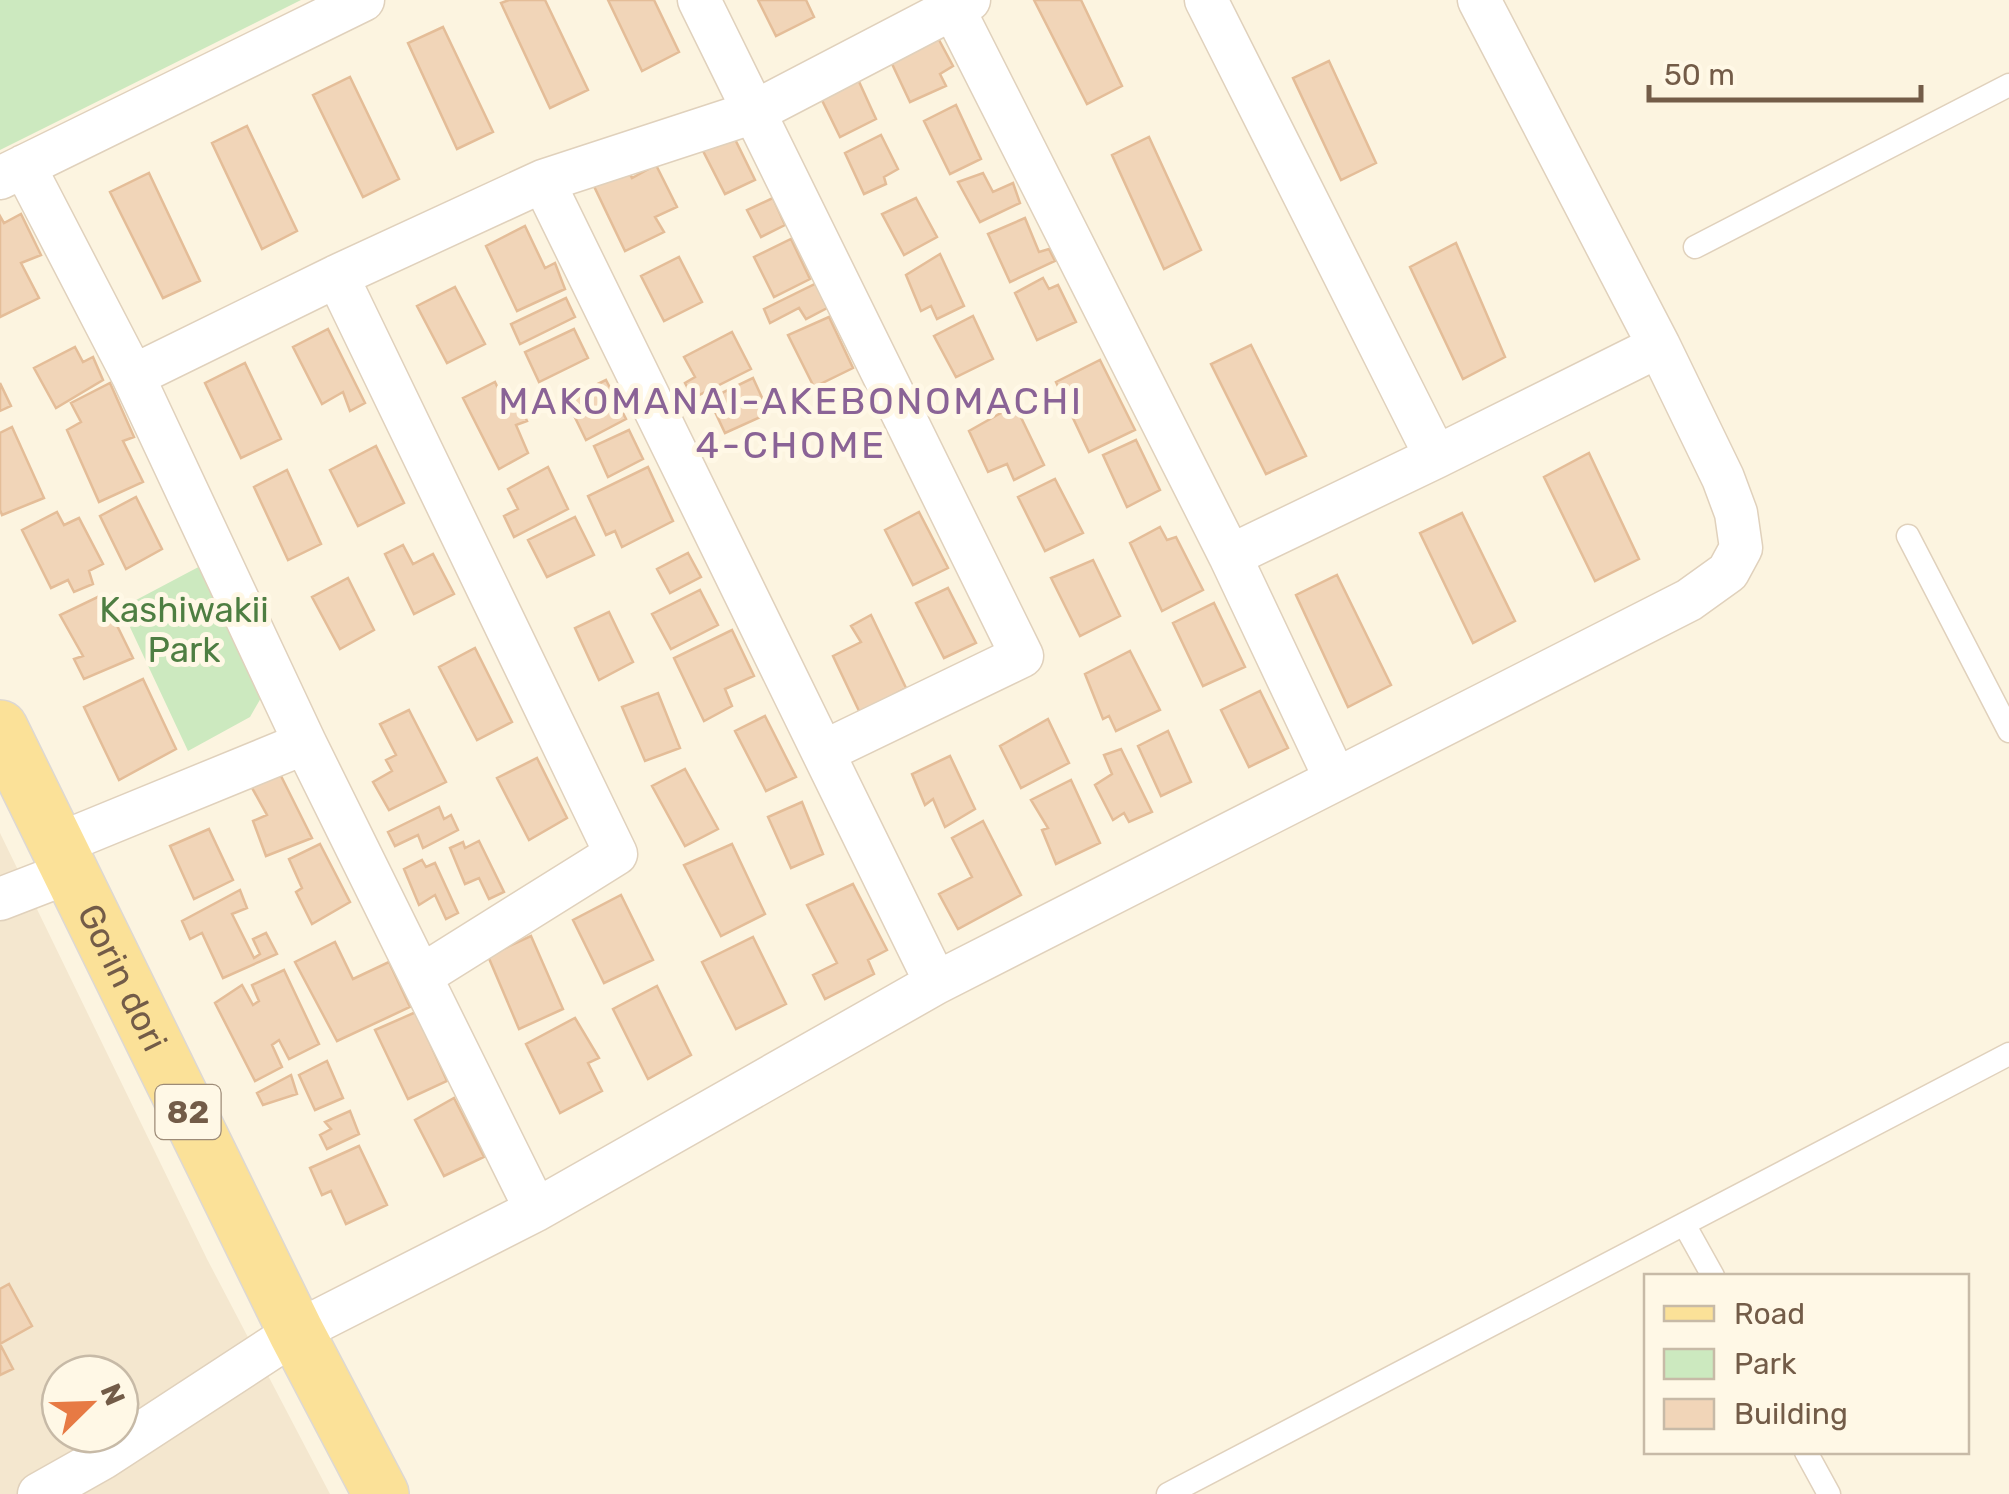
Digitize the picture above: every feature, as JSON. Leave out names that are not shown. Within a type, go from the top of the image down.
[{"type":"main road","name":"Gorin dori","points":[[0,728],[296,1332],[382,1494]]},
{"type":"street","points":[[363,0],[12,172],[133,376],[305,743],[536,1210]]},
{"type":"street","points":[[700,0],[1022,656],[823,752]]},
{"type":"street","points":[[1206,0],[1436,458]]},
{"type":"street","points":[[39,1494],[103,1458],[296,1332],[536,1210],[936,983],[1690,600],[1728,572],[1741,548],[1736,513],[1723,478],[1659,346],[1479,0]]},
{"type":"street","points":[[133,376],[543,180],[754,112],[961,4],[1335,778]]},
{"type":"street","points":[[543,180],[936,983]]},
{"type":"street","points":[[337,276],[616,854],[421,976]]},
{"type":"street","points":[[1230,556],[1659,346]]},
{"type":"street","points":[[0,899],[63,859],[305,743]]},
{"type":"lane","points":[[1694,247],[2009,85]]},
{"type":"lane","points":[[1908,536],[2009,731]]},
{"type":"lane","points":[[1168,1494],[2009,1054]]},
{"type":"lane","points":[[1684,1224],[1712,1274]]},
{"type":"lane","points":[[1807,1454],[1829,1494]]},
{"type":"shaded area","points":[[0,833],[207,1259],[330,1494],[0,1494]]},
{"type":"green space","points":[[0,0],[301,0],[0,150]]},
{"type":"green space","name":"Kashiwakii Park","points":[[206,563],[265,691],[250,717],[188,751],[121,608]]},
{"type":"building","points":[[545,0],[588,90],[550,108],[501,3]]},
{"type":"building","points":[[608,0],[654,0],[679,52],[642,71]]},
{"type":"building","points":[[758,0],[806,0],[814,17],[776,36]]},
{"type":"building","points":[[1034,0],[1081,0],[1122,86],[1087,104]]},
{"type":"building","points":[[931,25],[953,66],[940,74],[946,86],[910,102],[885,49]]},
{"type":"building","points":[[443,27],[493,132],[457,149],[408,43]]},
{"type":"building","points":[[1329,61],[1376,163],[1341,180],[1293,78]]},
{"type":"building","points":[[856,75],[876,119],[840,137],[818,92]]},
{"type":"building","points":[[350,77],[399,179],[363,197],[313,95]]},
{"type":"building","points":[[956,105],[981,159],[950,174],[924,121]]},
{"type":"building","points":[[247,126],[297,231],[262,249],[212,143]]},
{"type":"building","points":[[729,127],[755,180],[725,194],[698,141]]},
{"type":"building","points":[[881,135],[898,169],[884,177],[886,184],[864,194],[845,153]]},
{"type":"building","points":[[1149,137],[1201,250],[1164,269],[1112,155]]},
{"type":"building","points":[[656,165],[677,207],[655,217],[664,232],[625,251],[592,182],[626,167],[632,178]]},
{"type":"building","points":[[149,173],[200,281],[163,298],[110,192]]},
{"type":"building","points":[[983,173],[993,192],[1013,183],[1020,203],[980,222],[958,182]]},
{"type":"building","points":[[773,198],[785,225],[761,237],[747,210]]},
{"type":"building","points":[[916,198],[937,237],[904,255],[882,214]]},
{"type":"building","points":[[21,214],[41,255],[21,263],[39,298],[0,317],[0,216],[4,223]]},
{"type":"building","points":[[1025,218],[1039,252],[1049,249],[1055,261],[1010,282],[988,234]]},
{"type":"building","points":[[525,226],[545,268],[555,263],[565,289],[517,311],[486,246]]},
{"type":"building","points":[[791,239],[810,279],[774,297],[754,257]]},
{"type":"building","points":[[1456,243],[1505,357],[1463,379],[1410,267]]},
{"type":"building","points":[[940,254],[964,306],[937,319],[931,306],[921,311],[906,275]]},
{"type":"building","points":[[679,257],[702,302],[664,321],[641,276]]},
{"type":"building","points":[[1043,278],[1049,289],[1058,285],[1076,322],[1037,340],[1015,293]]},
{"type":"building","points":[[819,282],[831,306],[806,319],[799,308],[770,323],[764,309]]},
{"type":"building","points":[[455,287],[485,344],[447,363],[417,306]]},
{"type":"building","points":[[566,298],[575,317],[520,344],[511,324]]},
{"type":"building","points":[[973,316],[993,359],[956,377],[934,336]]},
{"type":"building","points":[[829,317],[853,368],[814,387],[788,335]]},
{"type":"building","points":[[328,329],[365,403],[350,411],[343,392],[322,404],[293,347]]},
{"type":"building","points":[[574,329],[588,358],[539,382],[525,352]]},
{"type":"building","points":[[732,332],[751,369],[693,398],[685,383],[695,377],[684,357]]},
{"type":"building","points":[[1251,345],[1306,456],[1266,474],[1211,364]]},
{"type":"building","points":[[75,347],[83,362],[93,357],[103,380],[56,408],[34,368]]},
{"type":"building","points":[[1100,360],[1135,430],[1089,452],[1056,382]]},
{"type":"building","points":[[245,363],[281,439],[241,458],[205,383]]},
{"type":"building","points":[[753,378],[769,413],[725,433],[709,399]]},
{"type":"building","points":[[606,380],[626,419],[586,440],[566,399]]},
{"type":"building","points":[[495,382],[507,407],[518,401],[527,421],[516,425],[528,453],[499,469],[463,398]]},
{"type":"building","points":[[0,383],[11,406],[0,411]]},
{"type":"building","points":[[110,383],[134,437],[123,441],[143,482],[99,502],[67,430],[81,422],[71,403]]},
{"type":"building","points":[[1015,405],[1044,465],[1014,480],[1007,464],[988,472],[969,431]]},
{"type":"building","points":[[12,427],[44,498],[2,515],[0,433]]},
{"type":"building","points":[[629,430],[643,459],[608,477],[594,446]]},
{"type":"building","points":[[1136,440],[1160,490],[1127,507],[1103,455]]},
{"type":"building","points":[[376,446],[404,503],[358,526],[330,470]]},
{"type":"building","points":[[1589,453],[1639,559],[1595,581],[1544,477]]},
{"type":"building","points":[[548,467],[568,509],[514,537],[504,516],[518,509],[508,489]]},
{"type":"building","points":[[648,467],[673,521],[622,547],[615,531],[606,535],[588,496]]},
{"type":"building","points":[[287,470],[321,544],[288,560],[254,487]]},
{"type":"building","points":[[1055,479],[1083,533],[1045,551],[1018,497]]},
{"type":"building","points":[[136,497],[162,549],[126,569],[100,516]]},
{"type":"building","points":[[57,512],[64,525],[79,518],[103,564],[89,571],[93,584],[74,592],[68,580],[51,588],[22,530]]},
{"type":"building","points":[[919,512],[948,568],[913,585],[885,530]]},
{"type":"building","points":[[1462,513],[1515,621],[1473,643],[1420,533]]},
{"type":"building","points":[[575,517],[594,555],[547,577],[528,540]]},
{"type":"building","points":[[1160,527],[1167,540],[1176,537],[1203,590],[1162,611],[1130,543]]},
{"type":"building","points":[[403,545],[413,564],[433,554],[454,594],[414,614],[385,554]]},
{"type":"building","points":[[688,553],[701,577],[670,593],[657,569]]},
{"type":"building","points":[[1093,560],[1120,616],[1080,636],[1051,578]]},
{"type":"building","points":[[1337,575],[1391,685],[1348,707],[1296,595]]},
{"type":"building","points":[[348,578],[374,630],[340,649],[312,597]]},
{"type":"building","points":[[948,588],[976,643],[944,658],[916,603]]},
{"type":"building","points":[[700,590],[718,625],[671,649],[652,614]]},
{"type":"building","points":[[102,595],[133,658],[84,679],[74,659],[83,656],[60,615]]},
{"type":"building","points":[[1214,603],[1245,667],[1203,686],[1173,623]]},
{"type":"building","points":[[609,612],[633,662],[599,680],[575,628]]},
{"type":"building","points":[[871,615],[906,688],[860,713],[833,656],[861,642],[851,626]]},
{"type":"building","points":[[732,630],[754,676],[725,689],[732,706],[704,721],[674,658]]},
{"type":"building","points":[[475,648],[512,722],[477,740],[439,667]]},
{"type":"building","points":[[1130,651],[1160,710],[1116,731],[1109,716],[1103,719],[1085,674]]},
{"type":"building","points":[[143,679],[176,749],[119,780],[84,707]]},
{"type":"building","points":[[1260,691],[1288,748],[1249,767],[1221,710]]},
{"type":"building","points":[[658,693],[680,748],[645,761],[622,707]]},
{"type":"building","points":[[409,710],[446,782],[389,810],[373,782],[392,771],[386,760],[396,755],[380,724]]},
{"type":"building","points":[[765,716],[796,777],[766,791],[735,731]]},
{"type":"building","points":[[1048,719],[1069,763],[1021,788],[1000,746]]},
{"type":"building","points":[[1168,731],[1191,782],[1161,796],[1138,746]]},
{"type":"building","points":[[1121,749],[1152,812],[1129,822],[1124,813],[1113,820],[1095,785],[1112,774],[1104,755]]},
{"type":"building","points":[[950,756],[975,809],[945,827],[933,799],[925,805],[912,774]]},
{"type":"building","points":[[537,758],[567,818],[529,840],[497,778]]},
{"type":"building","points":[[685,769],[718,829],[685,846],[652,786]]},
{"type":"building","points":[[279,772],[312,838],[266,856],[253,821],[267,815],[251,786]]},
{"type":"building","points":[[1071,780],[1100,843],[1056,864],[1042,830],[1048,828],[1031,800]]},
{"type":"building","points":[[802,802],[823,854],[791,868],[768,817]]},
{"type":"building","points":[[439,807],[444,819],[451,815],[458,830],[423,848],[418,835],[395,846],[388,832]]},
{"type":"building","points":[[983,821],[1021,895],[958,929],[939,894],[972,877],[952,838]]},
{"type":"building","points":[[209,829],[233,880],[194,899],[170,846]]},
{"type":"building","points":[[479,841],[504,892],[489,899],[479,878],[465,884],[450,848],[463,842],[465,848]]},
{"type":"building","points":[[320,844],[350,902],[312,924],[296,892],[302,888],[289,859]]},
{"type":"building","points":[[732,844],[765,914],[721,936],[684,865]]},
{"type":"building","points":[[422,860],[426,867],[435,863],[458,913],[446,919],[435,895],[419,905],[404,869]]},
{"type":"building","points":[[853,884],[887,950],[868,960],[874,974],[825,999],[813,975],[837,963],[807,905]]},
{"type":"building","points":[[240,890],[247,908],[232,914],[254,958],[260,954],[253,939],[266,933],[277,954],[223,978],[202,933],[190,939],[182,921]]},
{"type":"building","points":[[621,895],[653,960],[604,983],[573,920]]},
{"type":"building","points":[[531,936],[563,1009],[519,1029],[488,956]]},
{"type":"building","points":[[753,937],[786,1004],[736,1029],[702,962]]},
{"type":"building","points":[[335,942],[353,979],[389,962],[410,1007],[337,1041],[295,962]]},
{"type":"building","points":[[284,970],[319,1044],[289,1059],[279,1040],[272,1045],[282,1067],[255,1081],[215,1003],[242,985],[253,1005],[259,1001],[252,985]]},
{"type":"building","points":[[657,986],[691,1055],[648,1079],[613,1009]]},
{"type":"building","points":[[416,1012],[447,1081],[408,1099],[375,1030]]},
{"type":"building","points":[[575,1018],[599,1058],[588,1063],[602,1091],[560,1113],[526,1044]]},
{"type":"building","points":[[327,1061],[343,1098],[315,1110],[299,1075]]},
{"type":"building","points":[[291,1075],[297,1094],[263,1105],[257,1093]]},
{"type":"building","points":[[454,1098],[484,1157],[444,1176],[415,1120]]},
{"type":"building","points":[[350,1111],[359,1134],[327,1149],[320,1135],[331,1129],[325,1122]]},
{"type":"building","points":[[359,1146],[387,1205],[346,1224],[331,1191],[322,1195],[310,1168]]},
{"type":"building","points":[[9,1284],[32,1326],[0,1344],[0,1289]]},
{"type":"building","points":[[0,1344],[13,1369],[0,1375]]},
{"type":"district","name":"MAKOMANAI-AKEBONOMACHI 4-CHOME","points":[[791,423]]}]
